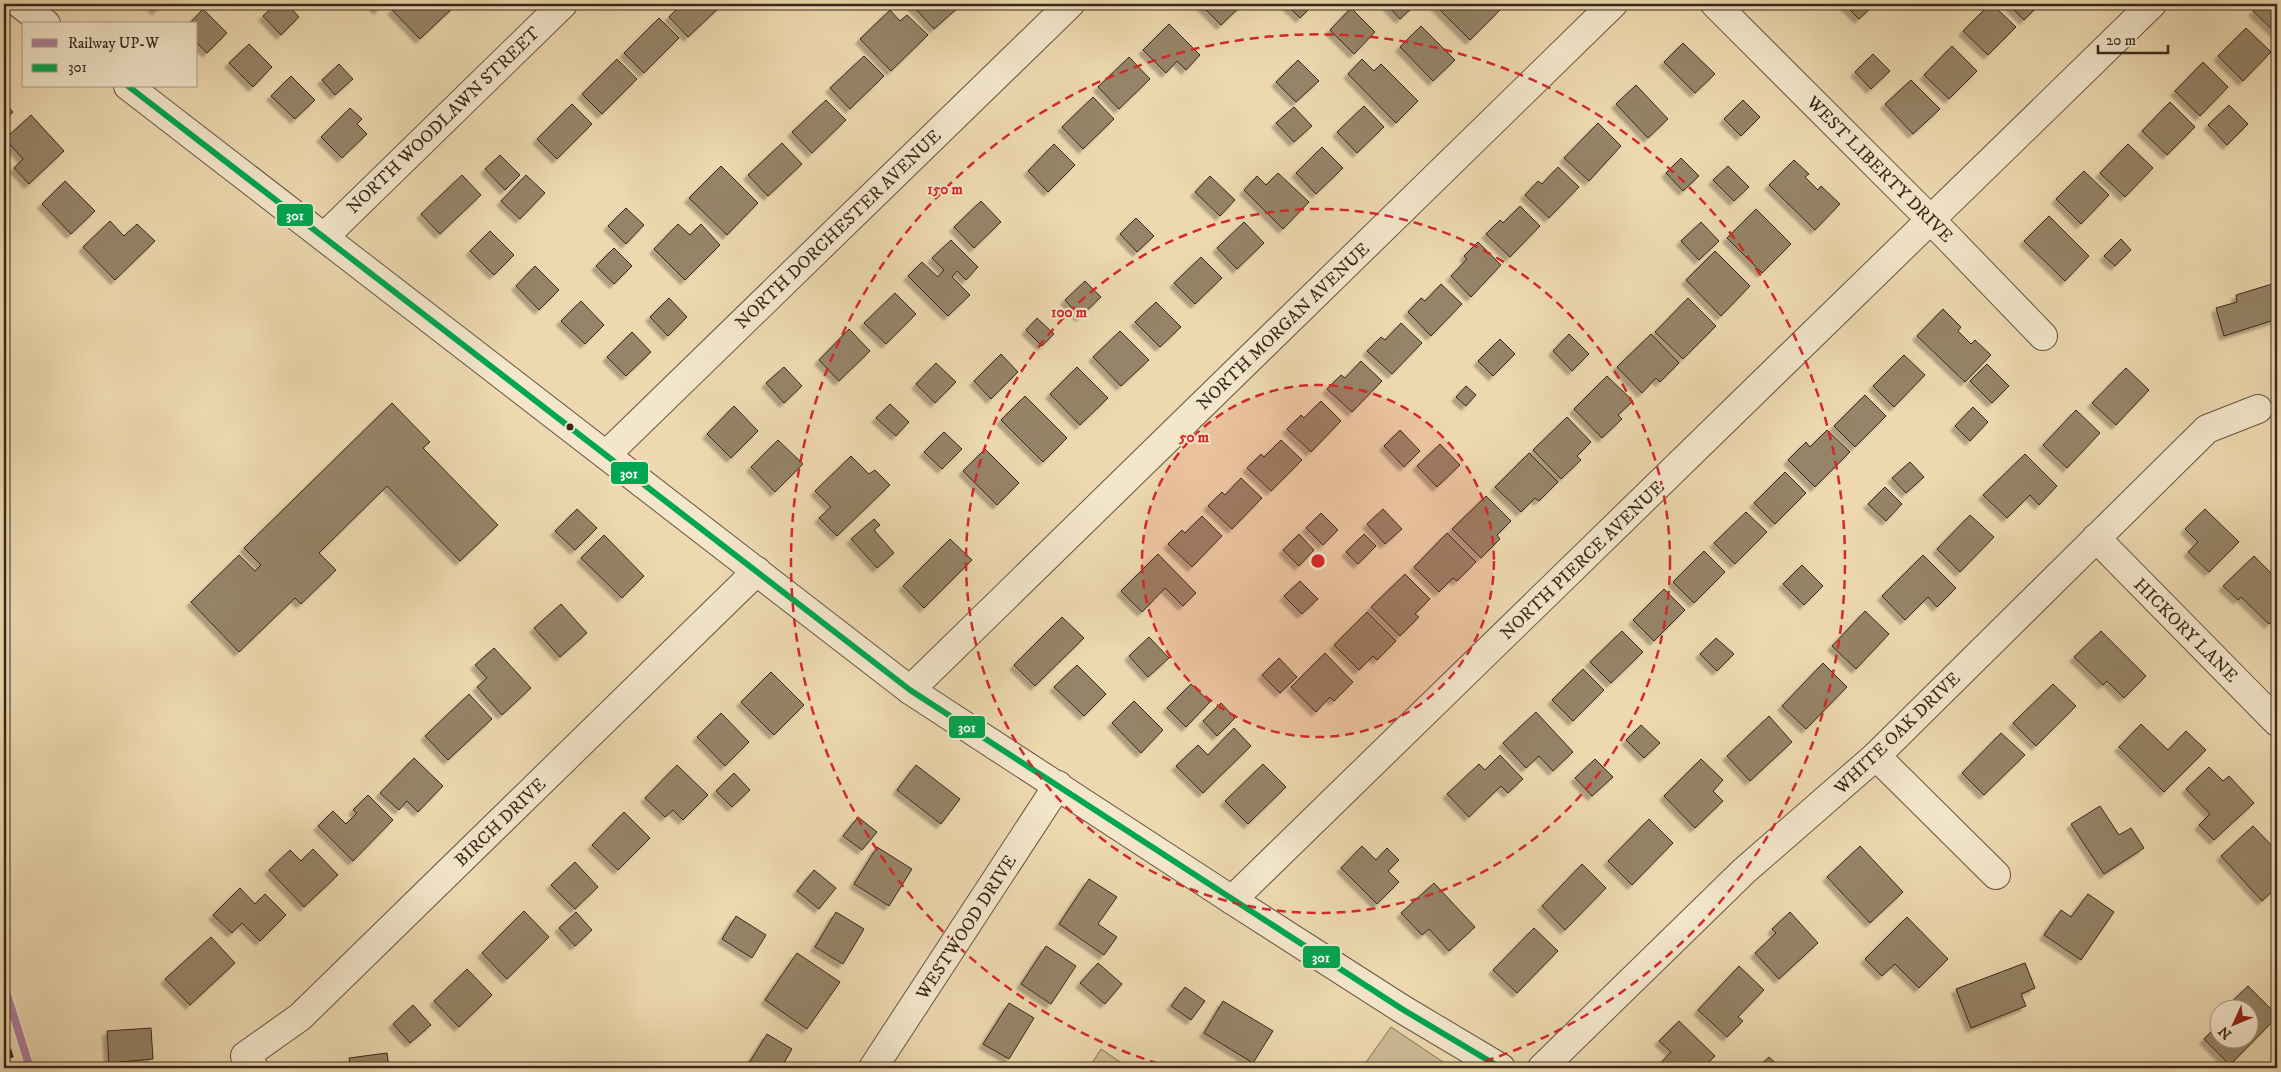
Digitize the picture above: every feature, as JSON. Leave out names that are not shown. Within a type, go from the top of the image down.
[{"type":"street","name":"NORTH WOODLAWN STREET","points":[[324,237],[563,4]]},
{"type":"street","name":"NORTH DORCHESTER AVENUE","points":[[606,455],[1070,4]]},
{"type":"street","name":"NORTH MORGAN AVENUE","points":[[910,690],[1613,4]]},
{"type":"street","name":"WEST LIBERTY DRIVE","points":[[1716,4],[1931,220],[2043,336]]},
{"type":"street","name":"NORTH PIERCE AVENUE","points":[[1232,900],[2152,4]]},
{"type":"street","points":[[131,88],[910,690],[1402,1009],[1501,1068]]},
{"type":"street","name":"WHITE OAK DRIVE","points":[[1542,1068],[1744,871],[1876,756],[2207,429],[2258,410]]},
{"type":"street","name":"HICKORY LANE","points":[[2096,538],[2277,722]]},
{"type":"street","name":"BIRCH DRIVE","points":[[254,1067],[245,1056],[300,1017],[757,571]]},
{"type":"street","points":[[1876,756],[1996,876]]},
{"type":"street","name":"WESTWOOD DRIVE","points":[[873,1068],[1058,785]]},
{"type":"shaded area","points":[[1391,1027],[1452,1068],[1362,1068]]},
{"type":"shaded area","points":[[1101,1049],[1129,1068],[1089,1068]]},
{"type":"building","points":[[150,4],[163,4],[156,10]]},
{"type":"building","points":[[276,4],[287,4],[299,17],[281,35],[263,16]]},
{"type":"building","points":[[372,4],[384,4],[378,10]]},
{"type":"building","points":[[398,4],[456,5],[420,39],[392,10]]},
{"type":"building","points":[[682,4],[723,4],[688,37],[669,17]]},
{"type":"building","points":[[911,4],[962,4],[934,29]]},
{"type":"building","points":[[1200,4],[1243,4],[1221,25]]},
{"type":"building","points":[[1286,4],[1314,4],[1300,18]]},
{"type":"building","points":[[1386,4],[1416,4],[1400,19]]},
{"type":"building","points":[[1434,4],[1495,4],[1501,9],[1470,40]]},
{"type":"building","points":[[1844,4],[1875,4],[1859,19]]},
{"type":"building","points":[[1990,4],[2016,27],[1988,55],[1963,31]]},
{"type":"building","points":[[2008,4],[2040,4],[2024,20]]},
{"type":"building","points":[[2261,4],[2277,4],[2277,34],[2253,11]]},
{"type":"building","points":[[1351,8],[1375,32],[1354,54],[1330,30]]},
{"type":"building","points":[[203,9],[227,33],[207,53],[198,44],[198,22],[191,22]]},
{"type":"building","points":[[890,10],[900,21],[907,15],[928,35],[891,71],[860,39]]},
{"type":"building","points":[[659,18],[679,38],[644,73],[624,53]]},
{"type":"building","points":[[1169,24],[1200,55],[1186,70],[1177,61],[1166,73],[1143,50]]},
{"type":"building","points":[[1421,26],[1455,60],[1433,81],[1400,47]]},
{"type":"building","points":[[2246,28],[2271,52],[2243,81],[2218,56]]},
{"type":"building","points":[[1683,43],[1715,74],[1695,93],[1664,62]]},
{"type":"building","points":[[249,44],[272,67],[253,87],[229,63]]},
{"type":"building","points":[[1952,46],[1977,71],[1949,99],[1924,75]]},
{"type":"building","points":[[1873,54],[1890,71],[1871,89],[1855,72]]},
{"type":"building","points":[[864,56],[884,76],[850,109],[830,88]]},
{"type":"building","points":[[1129,57],[1150,79],[1119,109],[1098,87]]},
{"type":"building","points":[[617,59],[637,79],[602,114],[582,94]]},
{"type":"building","points":[[1362,59],[1374,71],[1381,64],[1418,101],[1396,123],[1348,74]]},
{"type":"building","points":[[1298,60],[1319,81],[1296,102],[1276,82]]},
{"type":"building","points":[[2203,62],[2228,87],[2200,116],[2175,91]]},
{"type":"building","points":[[339,64],[353,79],[335,95],[322,80]]},
{"type":"building","points":[[291,76],[315,100],[295,119],[271,96]]},
{"type":"building","points":[[1911,80],[1940,109],[1913,134],[1885,104]]},
{"type":"building","points":[[1636,85],[1668,119],[1648,138],[1616,104]]},
{"type":"building","points":[[1093,97],[1114,119],[1083,149],[1062,127]]},
{"type":"building","points":[[826,100],[846,120],[812,153],[792,132]]},
{"type":"building","points":[[1743,100],[1760,117],[1741,136],[1724,119]]},
{"type":"building","points":[[4,102],[13,112],[4,121]]},
{"type":"building","points":[[2170,102],[2195,127],[2167,155],[2142,131]]},
{"type":"building","points":[[572,104],[592,124],[557,159],[537,139]]},
{"type":"building","points":[[2229,105],[2248,124],[2227,145],[2208,125]]},
{"type":"building","points":[[1364,106],[1384,127],[1357,153],[1337,132]]},
{"type":"building","points":[[1294,107],[1312,126],[1294,142],[1276,123]]},
{"type":"building","points":[[350,108],[362,119],[357,124],[367,134],[342,158],[321,137]]},
{"type":"building","points":[[31,115],[64,151],[29,184],[14,168],[23,159],[5,139]]},
{"type":"building","points":[[1598,123],[1621,146],[1589,181],[1564,158]]},
{"type":"building","points":[[782,143],[802,164],[768,196],[748,175]]},
{"type":"building","points":[[1054,144],[1075,165],[1048,192],[1028,171]]},
{"type":"building","points":[[2128,144],[2153,168],[2125,197],[2100,173]]},
{"type":"building","points":[[1322,147],[1343,168],[1316,194],[1296,173]]},
{"type":"building","points":[[500,155],[520,175],[505,190],[485,169]]},
{"type":"building","points":[[1681,158],[1699,176],[1683,191],[1666,173]]},
{"type":"building","points":[[1794,160],[1809,174],[1805,177],[1818,190],[1821,186],[1840,204],[1815,230],[1769,185]]},
{"type":"building","points":[[721,166],[758,203],[727,235],[689,198]]},
{"type":"building","points":[[1728,166],[1749,187],[1734,201],[1713,180]]},
{"type":"building","points":[[1558,167],[1579,187],[1549,218],[1525,195],[1538,181],[1542,184]]},
{"type":"building","points":[[2084,171],[2109,195],[2081,224],[2056,199]]},
{"type":"building","points":[[1278,173],[1309,202],[1283,229],[1244,190],[1257,176],[1266,185]]},
{"type":"building","points":[[462,175],[481,195],[440,234],[421,214]]},
{"type":"building","points":[[526,175],[545,193],[520,219],[501,201]]},
{"type":"building","points":[[1210,176],[1235,200],[1220,216],[1195,192]]},
{"type":"building","points":[[65,181],[95,211],[71,234],[42,204]]},
{"type":"building","points":[[981,201],[1001,222],[974,248],[954,227]]},
{"type":"building","points":[[1520,206],[1540,226],[1510,257],[1486,234],[1500,220],[1503,223]]},
{"type":"building","points":[[626,208],[644,225],[626,244],[608,226]]},
{"type":"building","points":[[1756,209],[1791,244],[1762,273],[1727,238]]},
{"type":"building","points":[[2049,216],[2089,256],[2065,281],[2024,241]]},
{"type":"building","points":[[1136,218],[1154,236],[1137,252],[1120,234]]},
{"type":"building","points":[[110,221],[124,236],[137,224],[155,241],[115,280],[83,247]]},
{"type":"building","points":[[1244,222],[1264,243],[1237,269],[1217,248]]},
{"type":"building","points":[[1701,222],[1719,241],[1699,260],[1681,241]]},
{"type":"building","points":[[678,224],[690,235],[701,224],[720,245],[685,280],[654,249]]},
{"type":"building","points":[[490,231],[514,255],[494,275],[470,251]]},
{"type":"building","points":[[2121,239],[2131,250],[2115,266],[2104,256]]},
{"type":"building","points":[[951,240],[978,267],[966,280],[957,271],[952,277],[970,295],[948,316],[908,276],[922,262],[938,277],[944,270],[932,258]]},
{"type":"building","points":[[1478,242],[1501,265],[1471,297],[1451,276],[1467,259],[1464,256]]},
{"type":"building","points":[[614,248],[632,266],[614,284],[596,266]]},
{"type":"building","points":[[1715,251],[1750,286],[1721,316],[1686,280]]},
{"type":"building","points":[[1201,257],[1222,278],[1195,304],[1174,283]]},
{"type":"building","points":[[535,266],[559,290],[539,310],[516,286]]},
{"type":"building","points":[[1085,281],[1101,297],[1080,317],[1065,300]]},
{"type":"building","points":[[1441,284],[1462,304],[1431,336],[1408,312],[1421,298],[1425,301]]},
{"type":"building","points":[[2272,284],[2277,301],[2277,319],[2224,336],[2216,308],[2237,302],[2236,295]]},
{"type":"building","points":[[895,293],[916,314],[886,344],[864,323]]},
{"type":"building","points":[[669,298],[687,317],[668,336],[650,317]]},
{"type":"building","points":[[1688,298],[1716,326],[1683,359],[1655,332]]},
{"type":"building","points":[[581,301],[604,325],[585,344],[561,321]]},
{"type":"building","points":[[1156,302],[1181,327],[1160,347],[1135,322]]},
{"type":"building","points":[[1943,309],[1961,327],[1958,331],[1971,344],[1975,340],[1991,355],[1965,382],[1917,336]]},
{"type":"building","points":[[1037,318],[1054,334],[1042,346],[1026,330]]},
{"type":"building","points":[[1401,323],[1422,343],[1392,374],[1367,351],[1381,337],[1385,340]]},
{"type":"building","points":[[849,329],[870,351],[839,381],[819,360]]},
{"type":"building","points":[[1120,331],[1149,360],[1121,386],[1093,357]]},
{"type":"building","points":[[632,332],[651,352],[626,376],[607,357]]},
{"type":"building","points":[[1569,334],[1589,354],[1572,371],[1553,351]]},
{"type":"building","points":[[1651,334],[1679,363],[1660,382],[1656,378],[1642,393],[1617,367]]},
{"type":"building","points":[[1500,339],[1515,354],[1493,376],[1478,361]]},
{"type":"building","points":[[1001,354],[1018,372],[991,399],[974,381]]},
{"type":"building","points":[[1904,355],[1925,375],[1894,407],[1873,386]]},
{"type":"building","points":[[1361,361],[1382,381],[1352,412],[1327,389],[1341,375],[1345,378]]},
{"type":"building","points":[[936,363],[956,382],[935,403],[916,384]]},
{"type":"building","points":[[1987,364],[2009,386],[1992,403],[1970,381]]},
{"type":"building","points":[[784,367],[802,386],[784,403],[766,383]]},
{"type":"building","points":[[1077,367],[1108,398],[1080,425],[1050,394]]},
{"type":"building","points":[[2126,368],[2149,390],[2116,425],[2092,403]]},
{"type":"building","points":[[1607,376],[1633,401],[1618,415],[1622,419],[1602,438],[1574,409]]},
{"type":"building","points":[[1466,386],[1476,395],[1466,406],[1456,397]]},
{"type":"building","points":[[1865,395],[1886,416],[1855,447],[1834,426]]},
{"type":"building","points":[[1025,396],[1067,438],[1043,462],[1001,420]]},
{"type":"building","points":[[1321,401],[1341,421],[1311,452],[1287,429],[1301,415],[1304,418]]},
{"type":"building","points":[[392,403],[430,442],[423,448],[498,525],[460,561],[387,486],[319,553],[336,570],[301,604],[295,598],[239,652],[191,602],[239,555],[255,571],[261,565],[244,548]]},
{"type":"building","points":[[890,404],[909,422],[896,436],[876,418]]},
{"type":"building","points":[[734,406],[758,431],[731,458],[707,434]]},
{"type":"building","points":[[1973,407],[1988,422],[1970,441],[1955,426]]},
{"type":"building","points":[[2076,410],[2100,433],[2067,468],[2043,445]]},
{"type":"building","points":[[1567,417],[1591,442],[1577,456],[1581,460],[1561,479],[1533,450]]},
{"type":"building","points":[[1400,430],[1420,451],[1404,467],[1384,446]]},
{"type":"building","points":[[1827,430],[1850,452],[1815,487],[1788,460],[1806,442],[1810,447]]},
{"type":"building","points":[[944,432],[962,449],[942,469],[924,452]]},
{"type":"building","points":[[778,440],[803,464],[775,492],[751,467]]},
{"type":"building","points":[[1281,440],[1302,460],[1271,491],[1247,468],[1261,454],[1264,457]]},
{"type":"building","points":[[1440,444],[1460,465],[1437,487],[1417,466]]},
{"type":"building","points":[[985,449],[1019,483],[997,505],[963,471]]},
{"type":"building","points":[[1529,453],[1558,482],[1539,501],[1535,498],[1521,512],[1495,487]]},
{"type":"building","points":[[2025,454],[2057,486],[2039,505],[2030,495],[2007,518],[1983,495]]},
{"type":"building","points":[[851,456],[869,474],[875,470],[890,485],[837,536],[819,518],[831,507],[815,491]]},
{"type":"building","points":[[1910,462],[1924,477],[1906,493],[1892,478]]},
{"type":"building","points":[[1785,472],[1806,493],[1775,524],[1754,503]]},
{"type":"building","points":[[1241,478],[1262,498],[1232,529],[1208,506],[1222,492],[1225,495]]},
{"type":"building","points":[[1885,487],[1902,504],[1886,521],[1868,504]]},
{"type":"building","points":[[1486,496],[1511,521],[1497,535],[1500,539],[1481,558],[1452,529]]},
{"type":"building","points":[[577,509],[597,528],[575,550],[555,531]]},
{"type":"building","points":[[1383,509],[1402,529],[1385,544],[1367,524]]},
{"type":"building","points":[[2205,509],[2239,542],[2209,572],[2188,552],[2198,542],[2185,529]]},
{"type":"building","points":[[1746,512],[1767,532],[1735,564],[1714,543]]},
{"type":"building","points":[[1321,513],[1338,530],[1323,545],[1306,528]]},
{"type":"building","points":[[1970,515],[1994,537],[1960,572],[1937,549]]},
{"type":"building","points":[[1202,516],[1222,536],[1192,567],[1168,544],[1182,530],[1185,533]]},
{"type":"building","points":[[874,519],[880,525],[874,530],[894,553],[877,568],[851,539]]},
{"type":"building","points":[[1447,533],[1476,562],[1457,581],[1453,578],[1439,592],[1414,567]]},
{"type":"building","points":[[1299,534],[1314,550],[1299,566],[1283,550]]},
{"type":"building","points":[[1364,534],[1376,546],[1358,564],[1346,552]]},
{"type":"building","points":[[604,535],[644,576],[622,598],[581,558]]},
{"type":"building","points":[[950,539],[972,560],[924,608],[903,586]]},
{"type":"building","points":[[1704,551],[1725,572],[1694,603],[1673,582]]},
{"type":"building","points":[[1158,554],[1196,593],[1183,606],[1165,588],[1142,612],[1121,591]]},
{"type":"building","points":[[1923,555],[1956,588],[1937,607],[1928,597],[1905,620],[1882,596]]},
{"type":"building","points":[[2254,556],[2277,579],[2277,616],[2269,624],[2241,597],[2238,600],[2223,586]]},
{"type":"building","points":[[1802,565],[1823,586],[1804,605],[1783,584]]},
{"type":"building","points":[[1405,574],[1430,599],[1415,614],[1419,617],[1400,636],[1371,607]]},
{"type":"building","points":[[1300,581],[1318,599],[1302,614],[1284,596]]},
{"type":"building","points":[[1664,589],[1685,610],[1654,641],[1633,620]]},
{"type":"building","points":[[561,604],[587,633],[560,657],[534,628]]},
{"type":"building","points":[[1865,611],[1889,634],[1856,669],[1832,646]]},
{"type":"building","points":[[1367,612],[1396,641],[1377,660],[1373,656],[1359,670],[1334,645]]},
{"type":"building","points":[[1062,617],[1084,638],[1035,686],[1014,665]]},
{"type":"building","points":[[1622,631],[1643,652],[1611,683],[1590,662]]},
{"type":"building","points":[[2101,631],[2146,676],[2124,698],[2107,681],[2103,685],[2074,657]]},
{"type":"building","points":[[1149,637],[1169,658],[1148,677],[1129,656]]},
{"type":"building","points":[[1716,638],[1734,654],[1717,671],[1700,654]]},
{"type":"building","points":[[494,648],[531,688],[502,715],[477,687],[487,678],[475,665]]},
{"type":"building","points":[[1325,653],[1353,682],[1334,701],[1330,697],[1316,712],[1291,687]]},
{"type":"building","points":[[1279,658],[1297,677],[1280,693],[1262,675]]},
{"type":"building","points":[[1823,663],[1847,687],[1806,729],[1782,706]]},
{"type":"building","points":[[1077,665],[1106,694],[1084,716],[1054,687]]},
{"type":"building","points":[[1583,669],[1604,690],[1573,721],[1552,700]]},
{"type":"building","points":[[771,672],[804,705],[774,735],[741,702]]},
{"type":"building","points":[[1191,684],[1210,702],[1186,727],[1167,708]]},
{"type":"building","points":[[2053,684],[2076,706],[2036,746],[2013,723]]},
{"type":"building","points":[[469,694],[492,719],[448,760],[425,736]]},
{"type":"building","points":[[1134,701],[1163,730],[1141,753],[1112,723]]},
{"type":"building","points":[[1221,703],[1235,718],[1217,736],[1203,721]]},
{"type":"building","points":[[1536,712],[1573,752],[1553,771],[1539,756],[1526,768],[1503,743]]},
{"type":"building","points":[[721,713],[749,742],[725,766],[697,737]]},
{"type":"building","points":[[1769,716],[1792,742],[1750,781],[1727,756]]},
{"type":"building","points":[[2141,724],[2168,750],[2186,731],[2206,750],[2164,792],[2119,747]]},
{"type":"building","points":[[1641,725],[1660,743],[1644,758],[1626,740]]},
{"type":"building","points":[[1234,728],[1251,746],[1203,793],[1176,766],[1198,745],[1208,755]]},
{"type":"building","points":[[2001,733],[2025,755],[1984,795],[1962,773]]},
{"type":"building","points":[[1500,755],[1523,779],[1508,793],[1501,786],[1469,817],[1447,794],[1479,764],[1485,770]]},
{"type":"building","points":[[414,758],[443,786],[418,812],[407,801],[399,810],[380,793]]},
{"type":"building","points":[[1595,759],[1613,777],[1592,796],[1575,778]]},
{"type":"building","points":[[1701,759],[1723,780],[1713,791],[1723,801],[1695,828],[1664,796]]},
{"type":"building","points":[[1263,764],[1286,787],[1248,824],[1225,801]]},
{"type":"building","points":[[677,765],[708,795],[683,820],[673,810],[665,817],[645,798]]},
{"type":"building","points":[[916,765],[960,799],[941,824],[897,790]]},
{"type":"building","points":[[2209,767],[2223,781],[2229,776],[2254,803],[2214,840],[2199,825],[2210,814],[2186,789]]},
{"type":"building","points":[[734,773],[750,790],[732,807],[716,791]]},
{"type":"building","points":[[368,795],[393,820],[353,861],[318,826],[333,811],[346,824],[357,813],[353,810]]},
{"type":"building","points":[[2100,806],[2119,835],[2131,828],[2144,848],[2104,874],[2071,824]]},
{"type":"building","points":[[624,812],[650,838],[618,870],[592,845]]},
{"type":"building","points":[[858,817],[877,832],[862,850],[843,836]]},
{"type":"building","points":[[1649,819],[1673,843],[1632,885],[1608,861]]},
{"type":"building","points":[[2253,826],[2277,851],[2277,887],[2262,901],[2221,856]]},
{"type":"building","points":[[1362,846],[1376,860],[1387,848],[1399,860],[1388,871],[1399,882],[1377,904],[1341,868]]},
{"type":"building","points":[[1860,846],[1903,892],[1870,923],[1827,877]]},
{"type":"building","points":[[877,847],[912,869],[889,906],[854,884]]},
{"type":"building","points":[[313,849],[338,875],[304,907],[269,870],[290,850],[301,861]]},
{"type":"building","points":[[575,862],[598,887],[575,909],[551,885]]},
{"type":"building","points":[[1582,864],[1606,888],[1565,930],[1542,906]]},
{"type":"building","points":[[814,870],[836,888],[819,909],[797,891]]},
{"type":"building","points":[[1089,879],[1117,897],[1098,924],[1117,937],[1104,955],[1059,924]]},
{"type":"building","points":[[1434,883],[1475,927],[1449,951],[1429,929],[1422,935],[1401,913]]},
{"type":"building","points":[[240,888],[255,904],[265,894],[286,915],[260,941],[242,923],[232,933],[213,915]]},
{"type":"building","points":[[2088,894],[2114,912],[2081,960],[2044,935],[2061,910],[2071,917]]},
{"type":"building","points":[[524,911],[549,937],[507,979],[482,953]]},
{"type":"building","points":[[576,912],[592,930],[575,946],[559,928]]},
{"type":"building","points":[[836,912],[864,929],[843,964],[815,947]]},
{"type":"building","points":[[1790,912],[1818,943],[1779,979],[1755,953],[1776,933],[1772,929]]},
{"type":"building","points":[[736,916],[766,935],[752,958],[722,939]]},
{"type":"building","points":[[1907,917],[1948,959],[1919,988],[1895,964],[1882,976],[1865,959]]},
{"type":"building","points":[[1534,928],[1558,951],[1517,993],[1493,970]]},
{"type":"building","points":[[211,937],[235,963],[190,1005],[165,979]]},
{"type":"building","points":[[1046,946],[1076,966],[1051,1004],[1021,984]]},
{"type":"building","points":[[797,953],[840,982],[807,1029],[765,1000]]},
{"type":"building","points":[[1098,963],[1122,984],[1105,1004],[1080,983]]},
{"type":"building","points":[[2025,963],[2035,988],[2021,994],[2026,1006],[1971,1028],[1956,989]]},
{"type":"building","points":[[1739,966],[1764,990],[1738,1017],[1743,1021],[1727,1037],[1698,1010]]},
{"type":"building","points":[[467,969],[492,995],[459,1027],[434,1001]]},
{"type":"building","points":[[2248,986],[2277,1017],[2258,1036],[2258,1000],[2233,1000]]},
{"type":"building","points":[[1185,987],[1205,1001],[1191,1020],[1171,1006]]},
{"type":"building","points":[[1223,1001],[1273,1031],[1253,1063],[1204,1033]]},
{"type":"building","points":[[1009,1003],[1034,1018],[1009,1059],[983,1044]]},
{"type":"building","points":[[413,1005],[431,1025],[410,1043],[393,1024]]},
{"type":"building","points":[[1679,1021],[1715,1056],[1703,1068],[1656,1068],[1671,1052],[1659,1041]]},
{"type":"building","points":[[151,1028],[153,1059],[109,1063],[107,1031]]},
{"type":"building","points":[[767,1034],[792,1049],[781,1068],[746,1068]]},
{"type":"building","points":[[2208,1035],[2208,1043],[2204,1039]]},
{"type":"building","points":[[2215,1050],[2245,1050],[2230,1065]]},
{"type":"building","points":[[387,1053],[389,1068],[351,1068],[349,1058]]},
{"type":"building","points":[[1769,1057],[1781,1068],[1757,1068]]},
{"type":"railway","points":[[4,1032],[15,1068]]},
{"type":"rail line","name":"UP-W","points":[[4,985],[30,1068]]},
{"type":"transit line","name":"301","points":[[131,88],[910,690],[1402,1009],[1501,1068]]}]
